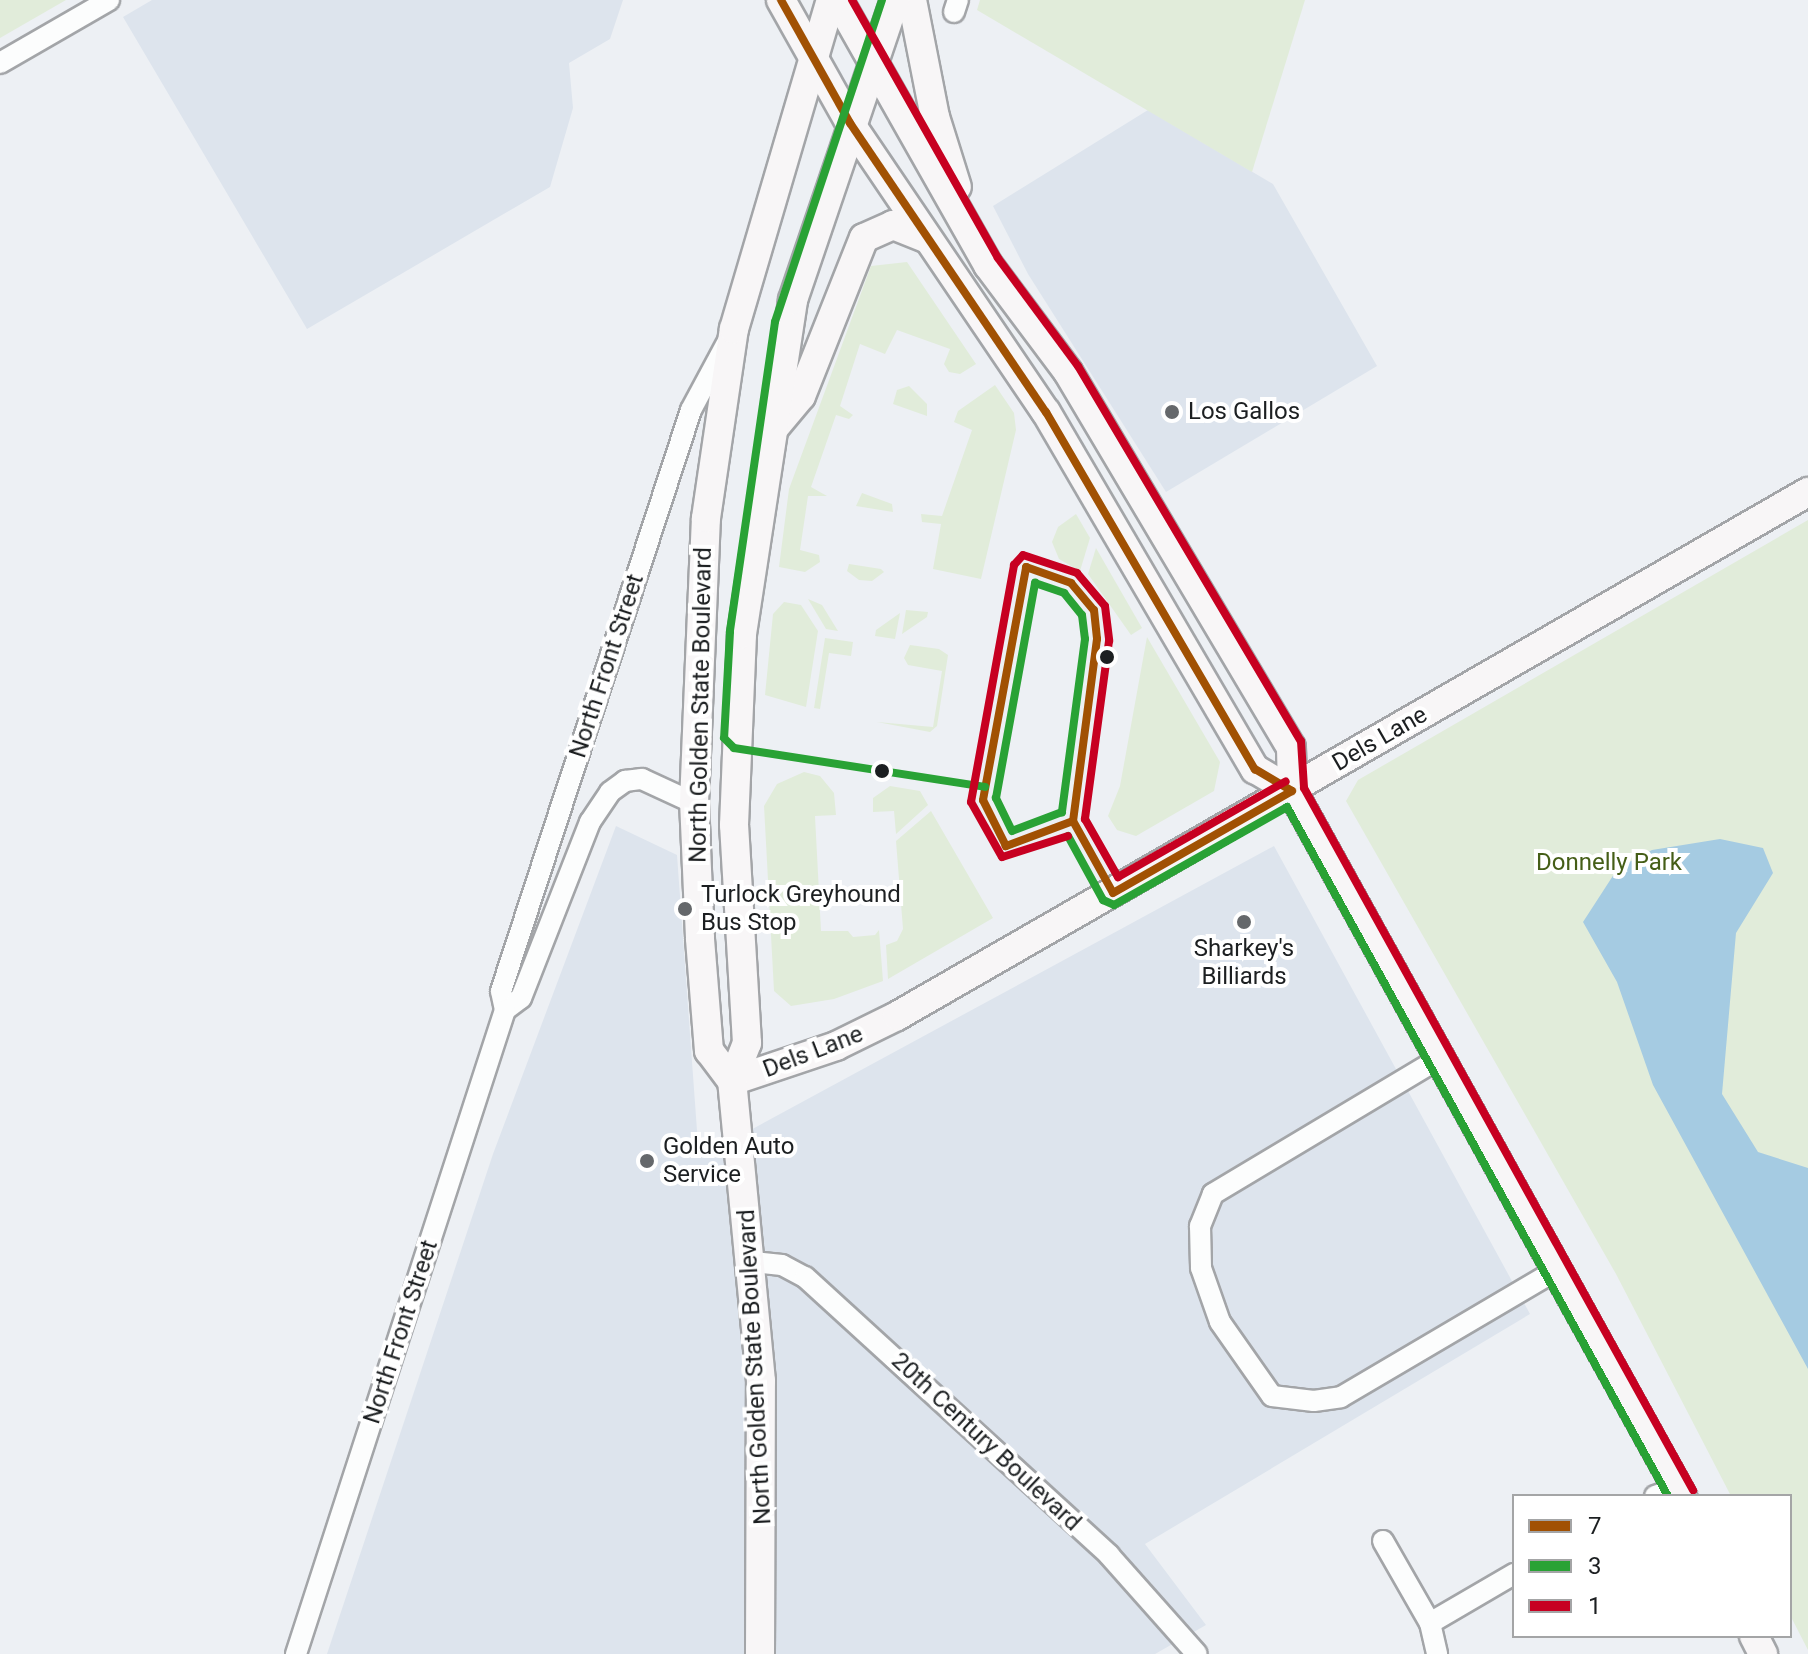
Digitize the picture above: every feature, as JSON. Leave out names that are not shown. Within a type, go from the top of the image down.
[{"type":"street","points":[[0,63],[109,0]]},
{"type":"street","points":[[781,0],[850,123],[925,238],[1046,412],[1255,769],[1292,791]]},
{"type":"street","name":"North Golden State Boulevard","points":[[732,1081],[709,1051],[694,803],[700,596],[734,329],[831,0]]},
{"type":"street","points":[[838,0],[988,265],[1077,385],[1291,747],[1292,791],[1558,1269],[1672,1493]]},
{"type":"street","name":"North Golden State Boulevard","points":[[760,1654],[763,1433],[753,1262],[732,1081],[747,1043],[735,866],[738,687],[750,576],[793,300],[850,123],[895,0]]},
{"type":"street","points":[[912,0],[945,153],[988,265]]},
{"type":"street","points":[[775,427],[801,396],[864,238],[893,225],[925,238]]},
{"type":"street","name":"North Front Street","points":[[296,1654],[505,1010],[501,991],[691,410],[734,329]]},
{"type":"street","name":"Dels Lane","points":[[732,1081],[883,1024],[1808,492]]},
{"type":"street","name":"North Front Street","points":[[505,1010],[521,998],[590,822],[610,792],[625,781],[642,779],[694,803]]},
{"type":"street","points":[[1440,1058],[1213,1194],[1200,1226],[1201,1268],[1220,1322],[1272,1396],[1314,1401],[1341,1397],[1558,1269]]},
{"type":"street","name":"20th Century Boulevard","points":[[753,1262],[782,1265],[805,1277],[1109,1555],[1197,1654]]},
{"type":"street","points":[[1383,1541],[1430,1623],[1437,1654]]},
{"type":"street","points":[[1430,1623],[1512,1575]]},
{"type":"shaded area","points":[[152,0],[623,0],[610,39],[569,63],[573,108],[550,187],[307,329],[123,17]]},
{"type":"shaded area","points":[[1148,110],[1273,184],[1377,366],[1166,492],[1028,274],[993,206]]},
{"type":"shaded area","points":[[616,826],[677,855],[699,1158],[1274,846],[1530,1314],[1145,1544],[1206,1625],[1155,1654],[327,1654],[493,1154]]},
{"type":"green space","points":[[0,0],[66,0],[0,38]]},
{"type":"green space","points":[[980,0],[1305,0],[1252,172],[977,10]]},
{"type":"green space","points":[[907,262],[976,364],[960,374],[949,372],[944,364],[950,349],[897,330],[885,354],[860,344],[840,406],[853,415],[849,419],[836,415],[811,487],[827,496],[808,496],[800,550],[819,555],[820,562],[805,572],[779,567],[789,489],[871,266]]},
{"type":"green space","points":[[995,385],[1014,413],[1016,430],[981,579],[933,569],[941,524],[922,522],[921,514],[942,516],[972,430],[954,422],[958,411]]},
{"type":"green space","points":[[909,386],[927,404],[927,416],[893,404],[897,390]]},
{"type":"green space","points":[[862,493],[892,504],[893,512],[856,506]]},
{"type":"green space","points":[[1076,514],[1090,538],[1080,571],[1059,559],[1052,542],[1058,527]]},
{"type":"green space","name":"Donnelly Park","points":[[1808,520],[1808,1650],[1792,1619],[1792,1494],[1730,1494],[1616,1274],[1346,801],[1358,780]]},
{"type":"green space","points":[[1096,548],[1142,628],[1131,635],[1088,574]]},
{"type":"green space","points":[[849,564],[884,572],[872,581],[859,580],[847,571]]},
{"type":"green space","points":[[808,599],[822,605],[838,631],[826,629]]},
{"type":"green space","points":[[784,602],[801,605],[818,631],[806,707],[765,695],[773,614]]},
{"type":"green space","points":[[906,610],[928,612],[927,617],[902,634]]},
{"type":"green space","points":[[900,613],[895,639],[875,636],[876,630]]},
{"type":"green space","points":[[1147,637],[1220,762],[1214,791],[1136,836],[1117,830],[1108,816],[1120,786]]},
{"type":"green space","points":[[825,638],[853,642],[851,656],[829,653],[820,709],[814,708]]},
{"type":"green space","points":[[910,645],[939,649],[948,655],[937,726],[930,732],[877,722],[933,727],[942,671],[908,665],[904,658]]},
{"type":"green space","points":[[804,772],[820,776],[834,793],[836,815],[815,816],[821,931],[848,931],[853,937],[875,935],[879,930],[883,981],[834,999],[791,1006],[774,991],[764,806],[777,784]]},
{"type":"green space","points":[[890,786],[920,791],[928,805],[896,834],[894,811],[873,812],[873,798]]},
{"type":"green space","points":[[931,811],[993,918],[888,979],[886,945],[897,941],[903,929],[896,841]]},
{"type":"water","points":[[1720,839],[1763,848],[1773,873],[1736,933],[1722,1094],[1758,1152],[1808,1168],[1808,1369],[1653,1085],[1617,982],[1583,922],[1618,868],[1652,850]]},
{"type":"transit line","name":"7","points":[[781,0],[850,123],[1046,412],[1255,769],[1292,791]]},
{"type":"transit line","name":"1","points":[[852,0],[998,258],[1078,366],[1301,741],[1304,788],[1693,1490]]},
{"type":"transit line","name":"3","points":[[882,0],[775,322],[730,632],[724,738],[734,748],[985,787]]},
{"type":"transit line","name":"1","points":[[1068,836],[1002,857],[971,802],[1014,565],[1023,555],[1077,573],[1105,606],[1109,641],[1085,819],[1118,877],[1286,781]]},
{"type":"transit line","name":"7","points":[[1026,567],[1071,583],[1094,610],[1097,639],[1073,821],[1006,846],[983,800],[1026,567]]},
{"type":"transit line","name":"3","points":[[1035,583],[1064,593],[1082,615],[1085,639],[1062,812],[1012,831],[996,798],[1035,583]]},
{"type":"transit line","name":"7","points":[[1073,821],[1113,893],[1292,791]]},
{"type":"transit line","name":"3","points":[[1068,836],[1103,900],[1114,905],[1287,807],[1667,1494]]},
{"type":"place","name":"Los Gallos","points":[[1172,412]]},
{"type":"place","name":"Turlock Greyhound Bus Stop","points":[[685,909]]},
{"type":"place","name":"Sharkey's Billiards","points":[[1244,922]]},
{"type":"place","name":"Golden Auto Service","points":[[647,1161]]}]
